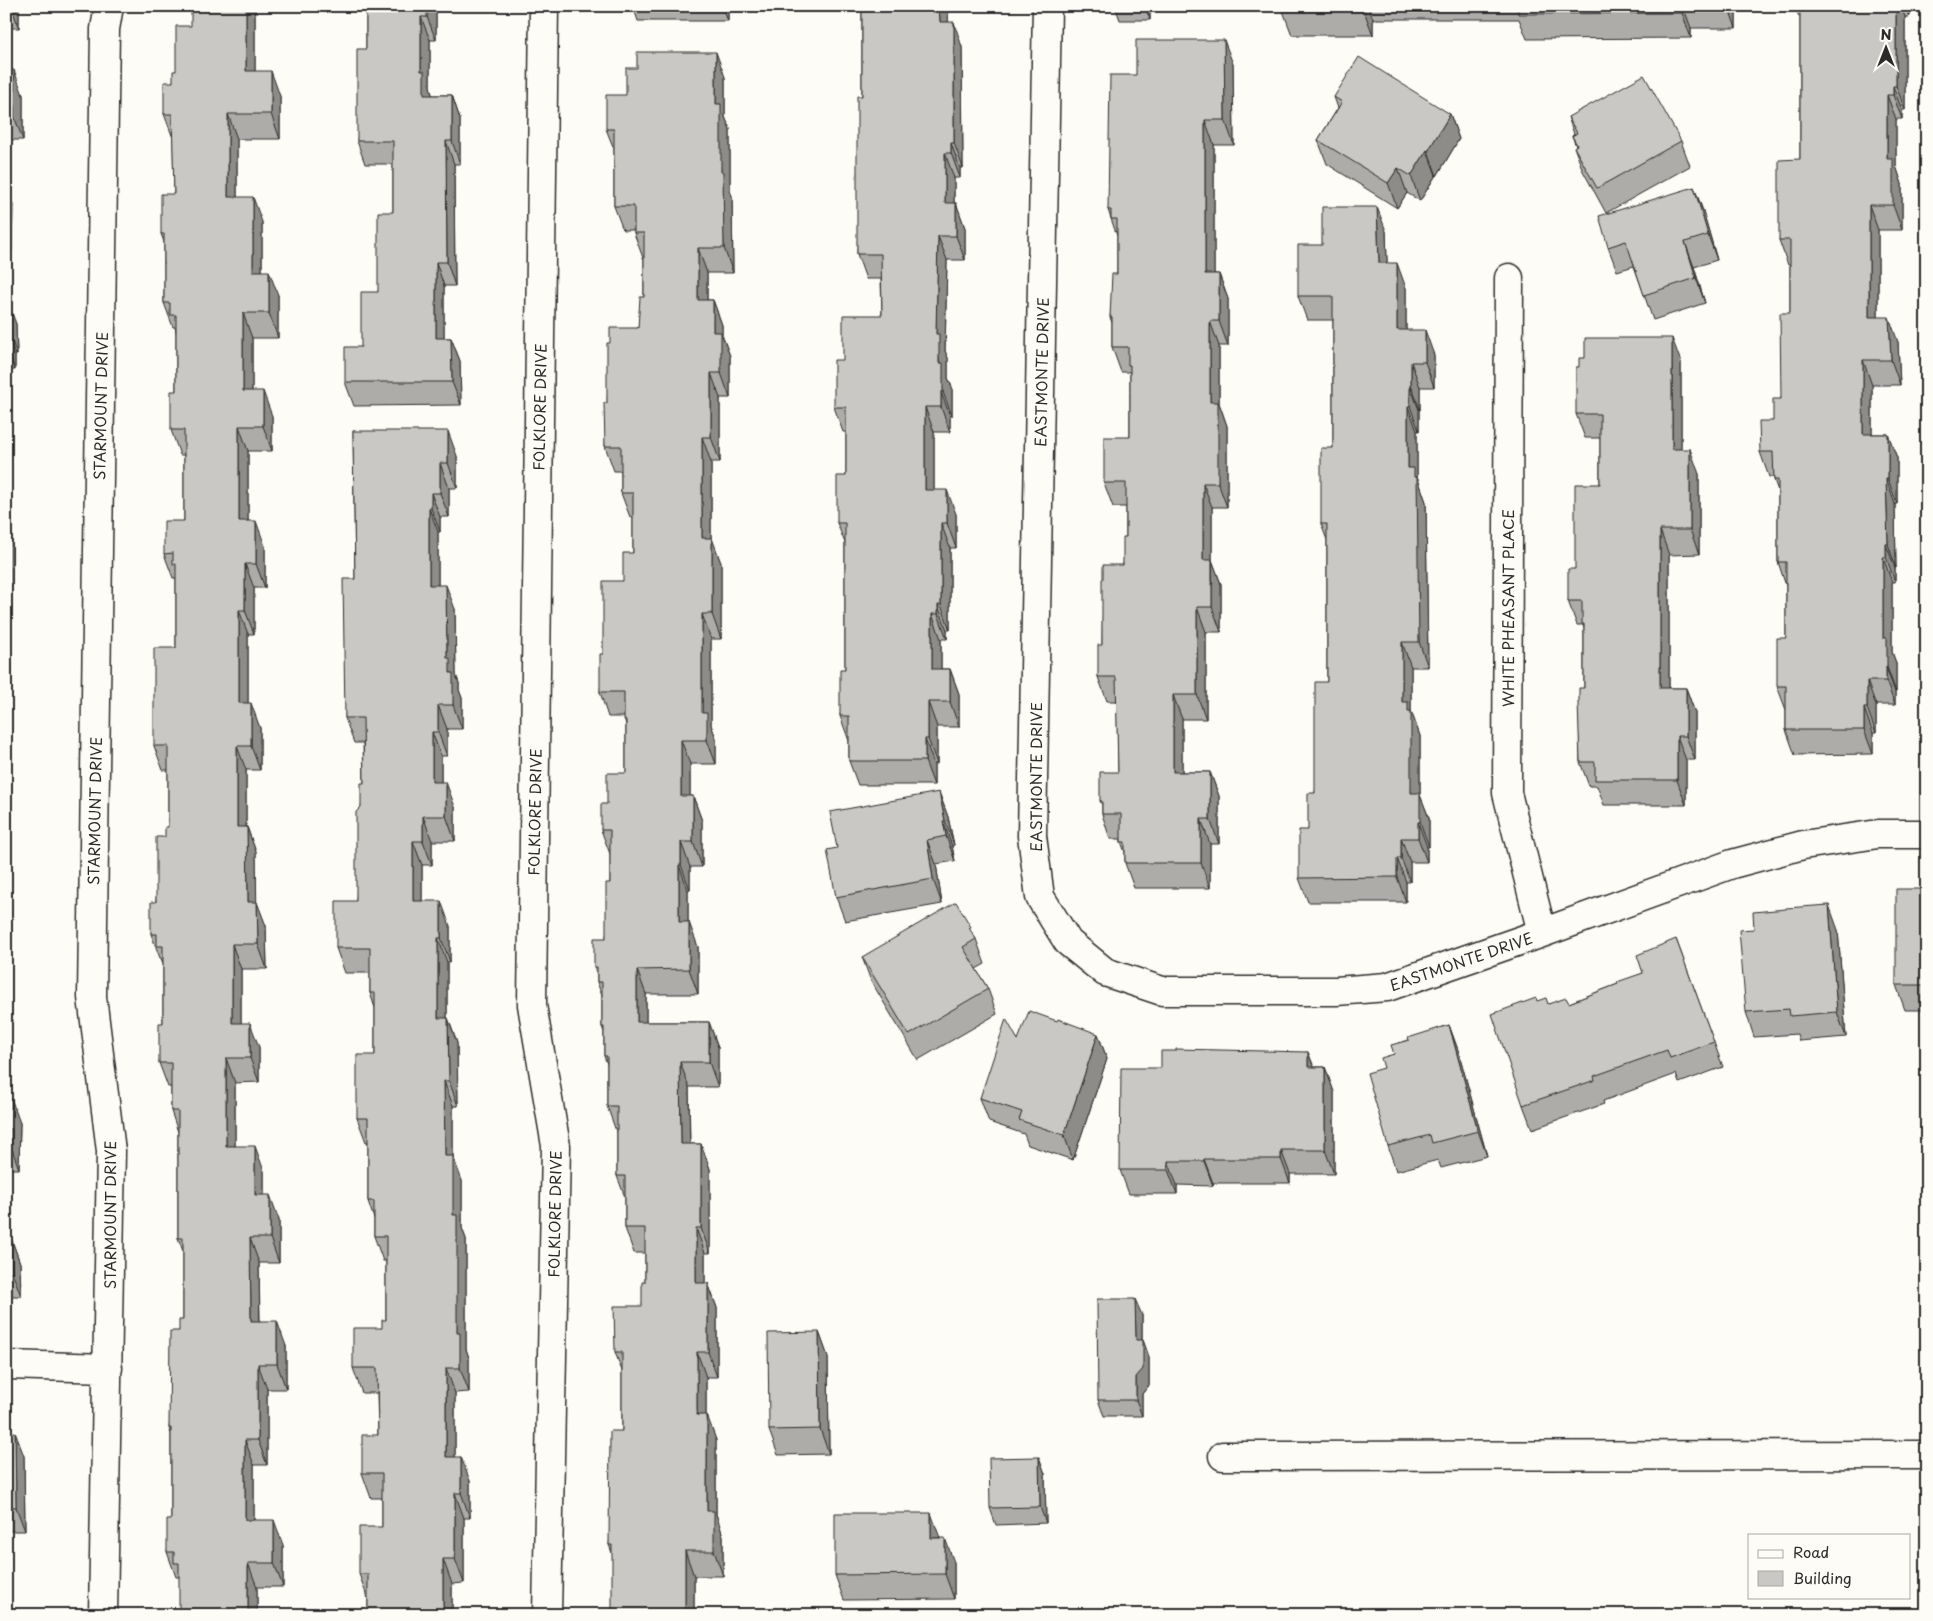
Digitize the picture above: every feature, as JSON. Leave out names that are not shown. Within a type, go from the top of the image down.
[{"type":"street","name":"STARMOUNT DRIVE","points":[[103,1615],[112,1151],[92,997],[105,29],[109,6]]},
{"type":"street","name":"FOLKLORE DRIVE","points":[[544,6],[532,1004],[556,1146],[546,1615]]},
{"type":"street","name":"EASTMONTE DRIVE","points":[[1047,6],[1032,836],[1040,897],[1068,942],[1105,972],[1162,991],[1336,991],[1387,987],[1732,864],[1803,845],[1878,834],[1927,834]]},
{"type":"street","name":"WHITE PHEASANT PLACE","points":[[1509,278],[1507,793],[1542,933]]},
{"type":"street","points":[[6,1365],[108,1368]]},
{"type":"street","points":[[1223,1456],[1927,1455]]},
{"type":"building","points":[[191,6],[246,6],[246,71],[271,71],[271,114],[228,114],[228,197],[253,197],[253,271],[269,271],[269,313],[243,313],[243,391],[263,391],[263,426],[239,426],[239,521],[256,521],[256,564],[245,564],[245,610],[239,610],[239,703],[251,703],[251,746],[237,746],[237,827],[247,827],[248,902],[257,902],[258,944],[232,944],[232,1023],[250,1023],[250,1058],[226,1058],[226,1146],[255,1146],[255,1195],[270,1195],[270,1238],[250,1238],[251,1321],[277,1321],[277,1364],[258,1364],[258,1440],[245,1440],[245,1520],[274,1520],[274,1563],[248,1563],[248,1615],[179,1615],[179,1563],[174,1563],[174,1552],[167,1552],[167,1520],[171,1520],[171,1428],[169,1428],[170,1331],[179,1331],[179,1320],[183,1320],[183,1238],[178,1238],[178,1111],[171,1111],[171,1063],[159,1063],[159,1023],[163,1023],[163,946],[157,946],[157,934],[151,934],[151,902],[156,902],[156,837],[165,837],[165,827],[168,827],[168,746],[154,746],[154,648],[176,648],[176,564],[173,564],[173,553],[164,554],[164,521],[184,521],[184,430],[171,430],[171,391],[176,391],[176,315],[170,315],[170,303],[164,303],[164,234],[161,234],[161,194],[174,194],[172,114],[164,114],[164,82],[173,82],[173,71],[176,71],[176,26],[191,26]]},
{"type":"building","points":[[366,6],[427,6],[427,17],[421,17],[421,71],[424,71],[424,95],[452,95],[452,141],[446,141],[447,262],[436,262],[436,338],[451,338],[452,382],[345,382],[345,347],[361,347],[361,292],[378,292],[378,212],[393,212],[393,141],[357,141],[357,49],[366,49]]},
{"type":"building","points":[[862,6],[939,6],[940,22],[954,22],[954,143],[951,143],[951,153],[945,153],[945,203],[956,203],[956,236],[938,236],[936,334],[939,334],[939,363],[943,363],[943,392],[941,392],[941,407],[925,407],[925,490],[947,490],[947,523],[941,523],[941,605],[938,605],[938,614],[932,614],[932,669],[950,669],[950,702],[928,702],[928,739],[925,739],[925,761],[849,761],[849,716],[840,716],[840,669],[845,669],[845,523],[837,523],[837,476],[846,476],[846,407],[834,407],[834,360],[843,360],[843,315],[882,315],[881,254],[857,254],[857,96],[862,96]]},
{"type":"building","points":[[1283,6],[1364,6],[1364,11],[1283,11]]},
{"type":"building","points":[[1518,6],[1682,6],[1682,13],[1518,14]]},
{"type":"building","points":[[1800,6],[1896,6],[1896,86],[1893,86],[1893,95],[1887,95],[1887,159],[1893,159],[1893,205],[1869,205],[1869,317],[1889,317],[1891,360],[1863,360],[1863,434],[1888,434],[1888,479],[1886,479],[1888,544],[1886,544],[1886,557],[1883,557],[1883,638],[1887,638],[1887,667],[1886,681],[1867,681],[1867,708],[1864,708],[1864,730],[1786,730],[1786,686],[1777,686],[1777,638],[1786,638],[1786,562],[1778,562],[1778,480],[1774,480],[1773,452],[1760,452],[1759,421],[1773,421],[1773,399],[1781,399],[1780,313],[1790,313],[1790,240],[1779,240],[1779,160],[1800,159]]},
{"type":"building","points":[[1136,40],[1224,40],[1225,120],[1205,120],[1205,274],[1219,274],[1219,321],[1210,321],[1210,402],[1218,402],[1218,483],[1203,483],[1203,560],[1212,560],[1212,607],[1197,607],[1197,695],[1173,695],[1173,772],[1210,772],[1210,819],[1201,819],[1201,863],[1125,863],[1125,842],[1121,842],[1121,814],[1102,814],[1102,801],[1100,801],[1100,772],[1118,772],[1116,677],[1098,677],[1098,645],[1102,645],[1103,565],[1123,565],[1123,537],[1126,537],[1126,483],[1104,483],[1104,437],[1130,437],[1130,365],[1128,365],[1128,347],[1112,347],[1112,317],[1110,317],[1112,274],[1117,274],[1117,219],[1111,219],[1111,210],[1108,210],[1110,75],[1136,75]]},
{"type":"building","points":[[637,52],[716,52],[716,104],[721,104],[724,248],[698,248],[698,300],[713,300],[713,332],[721,332],[721,373],[711,373],[711,437],[702,437],[702,538],[712,538],[712,614],[702,614],[702,713],[707,713],[707,740],[681,740],[681,796],[693,796],[693,842],[681,842],[681,865],[679,865],[679,922],[689,922],[689,969],[637,970],[637,1022],[709,1022],[709,1062],[680,1062],[681,1144],[701,1144],[701,1228],[696,1228],[696,1283],[708,1283],[708,1352],[697,1352],[697,1415],[707,1415],[707,1511],[714,1511],[714,1551],[685,1551],[685,1615],[612,1615],[612,1545],[609,1545],[610,1431],[622,1431],[622,1352],[615,1352],[614,1306],[642,1306],[642,1282],[645,1282],[645,1228],[625,1228],[625,1176],[617,1176],[617,1106],[607,1106],[607,1056],[604,1056],[604,1027],[602,1027],[602,982],[597,982],[597,967],[594,967],[594,938],[606,938],[606,883],[610,883],[610,830],[601,830],[601,804],[607,804],[607,773],[626,773],[624,692],[600,692],[600,654],[603,654],[603,581],[623,581],[623,553],[633,553],[633,493],[621,493],[621,446],[605,446],[604,403],[607,403],[607,343],[610,343],[610,328],[638,328],[640,297],[644,297],[644,233],[634,233],[634,206],[614,206],[614,129],[606,129],[606,95],[626,95],[626,68],[637,68]]},
{"type":"building","points":[[1359,57],[1450,114],[1411,176],[1398,168],[1388,183],[1318,140],[1342,102],[1334,97]]},
{"type":"building","points":[[6,70],[14,70],[14,116],[6,116]]},
{"type":"building","points":[[1644,75],[1681,141],[1597,188],[1574,147],[1577,145],[1572,136],[1577,133],[1568,117]]},
{"type":"building","points":[[1694,187],[1708,235],[1685,242],[1696,278],[1644,295],[1626,241],[1608,247],[1599,216]]},
{"type":"building","points":[[1322,207],[1377,207],[1379,263],[1397,263],[1397,330],[1425,330],[1425,362],[1411,362],[1410,406],[1408,406],[1408,468],[1414,468],[1414,477],[1417,477],[1419,642],[1402,642],[1402,702],[1408,702],[1408,711],[1411,711],[1411,793],[1420,793],[1420,822],[1418,822],[1418,838],[1401,838],[1401,858],[1397,858],[1397,877],[1299,878],[1299,830],[1308,830],[1308,793],[1315,793],[1315,682],[1327,682],[1327,524],[1321,524],[1321,448],[1333,448],[1333,296],[1298,296],[1298,245],[1322,245]]},
{"type":"building","points":[[7,299],[8,330],[6,330]]},
{"type":"building","points":[[1585,338],[1672,338],[1672,449],[1690,449],[1690,530],[1660,530],[1660,688],[1686,688],[1686,736],[1677,736],[1677,780],[1595,780],[1595,762],[1580,762],[1578,702],[1579,688],[1584,688],[1584,624],[1582,624],[1582,601],[1568,601],[1568,569],[1575,569],[1575,484],[1600,484],[1600,414],[1576,414],[1576,367],[1579,367],[1579,358],[1585,358]]},
{"type":"building","points":[[353,431],[448,431],[448,463],[440,463],[440,493],[431,493],[431,508],[429,508],[429,585],[446,585],[447,658],[450,658],[450,673],[453,673],[453,705],[438,705],[438,732],[432,732],[432,782],[446,782],[446,816],[423,816],[423,841],[413,841],[413,901],[441,901],[441,938],[438,938],[438,1018],[448,1018],[449,1081],[444,1081],[445,1156],[453,1156],[453,1215],[457,1215],[457,1333],[460,1333],[460,1368],[446,1368],[446,1457],[461,1457],[461,1493],[455,1493],[455,1559],[443,1559],[443,1614],[431,1615],[368,1615],[368,1574],[359,1574],[359,1527],[382,1527],[382,1473],[362,1473],[362,1435],[378,1435],[377,1368],[353,1368],[353,1328],[382,1328],[382,1320],[386,1320],[386,1236],[374,1236],[374,1201],[368,1201],[368,1118],[357,1118],[357,1055],[375,1055],[375,993],[370,993],[370,948],[336,948],[336,901],[356,901],[356,812],[361,807],[361,783],[364,783],[363,718],[345,718],[343,579],[355,579]]},
{"type":"building","points":[[939,792],[946,836],[927,840],[933,879],[836,897],[827,850],[837,848],[830,812]]},
{"type":"building","points":[[1896,889],[1927,889],[1927,985],[1896,985]]},
{"type":"building","points":[[956,902],[976,939],[963,947],[988,989],[909,1035],[862,957]]},
{"type":"building","points":[[1829,905],[1837,1012],[1790,1016],[1789,1009],[1746,1012],[1739,930],[1754,929],[1753,912]]},
{"type":"building","points":[[1676,939],[1714,1042],[1670,1058],[1667,1050],[1594,1076],[1595,1080],[1523,1105],[1492,1014],[1536,998],[1537,1001],[1546,998],[1548,1004],[1566,998],[1569,1003],[1618,984],[1617,982],[1643,973],[1637,955]]},
{"type":"building","points":[[1029,1011],[1057,1021],[1058,1019],[1098,1034],[1064,1135],[1019,1120],[1022,1112],[980,1098],[1006,1019],[1018,1040]]},
{"type":"building","points":[[1449,1025],[1478,1131],[1432,1143],[1430,1135],[1388,1146],[1367,1073],[1384,1068],[1381,1058],[1394,1054],[1391,1045]]},
{"type":"building","points":[[1176,1049],[1308,1052],[1308,1067],[1325,1067],[1325,1150],[1281,1150],[1281,1159],[1168,1161],[1168,1170],[1120,1170],[1121,1068],[1161,1068],[1161,1051],[1176,1051]]},
{"type":"building","points":[[6,1098],[11,1098],[10,1144],[6,1144]]},
{"type":"building","points":[[6,1238],[11,1238],[12,1272],[6,1272]]},
{"type":"building","points":[[1097,1299],[1135,1299],[1136,1340],[1143,1340],[1143,1369],[1136,1377],[1136,1400],[1098,1400]]},
{"type":"building","points":[[819,1332],[820,1429],[769,1430],[768,1333]]},
{"type":"building","points":[[6,1432],[15,1432],[16,1507],[6,1507]]},
{"type":"building","points":[[1039,1457],[1040,1507],[990,1508],[989,1458]]},
{"type":"building","points":[[835,1513],[931,1513],[931,1538],[945,1538],[945,1574],[835,1575]]},
{"type":"building","points":[[6,1607],[9,1607],[9,1615],[6,1615]]}]
